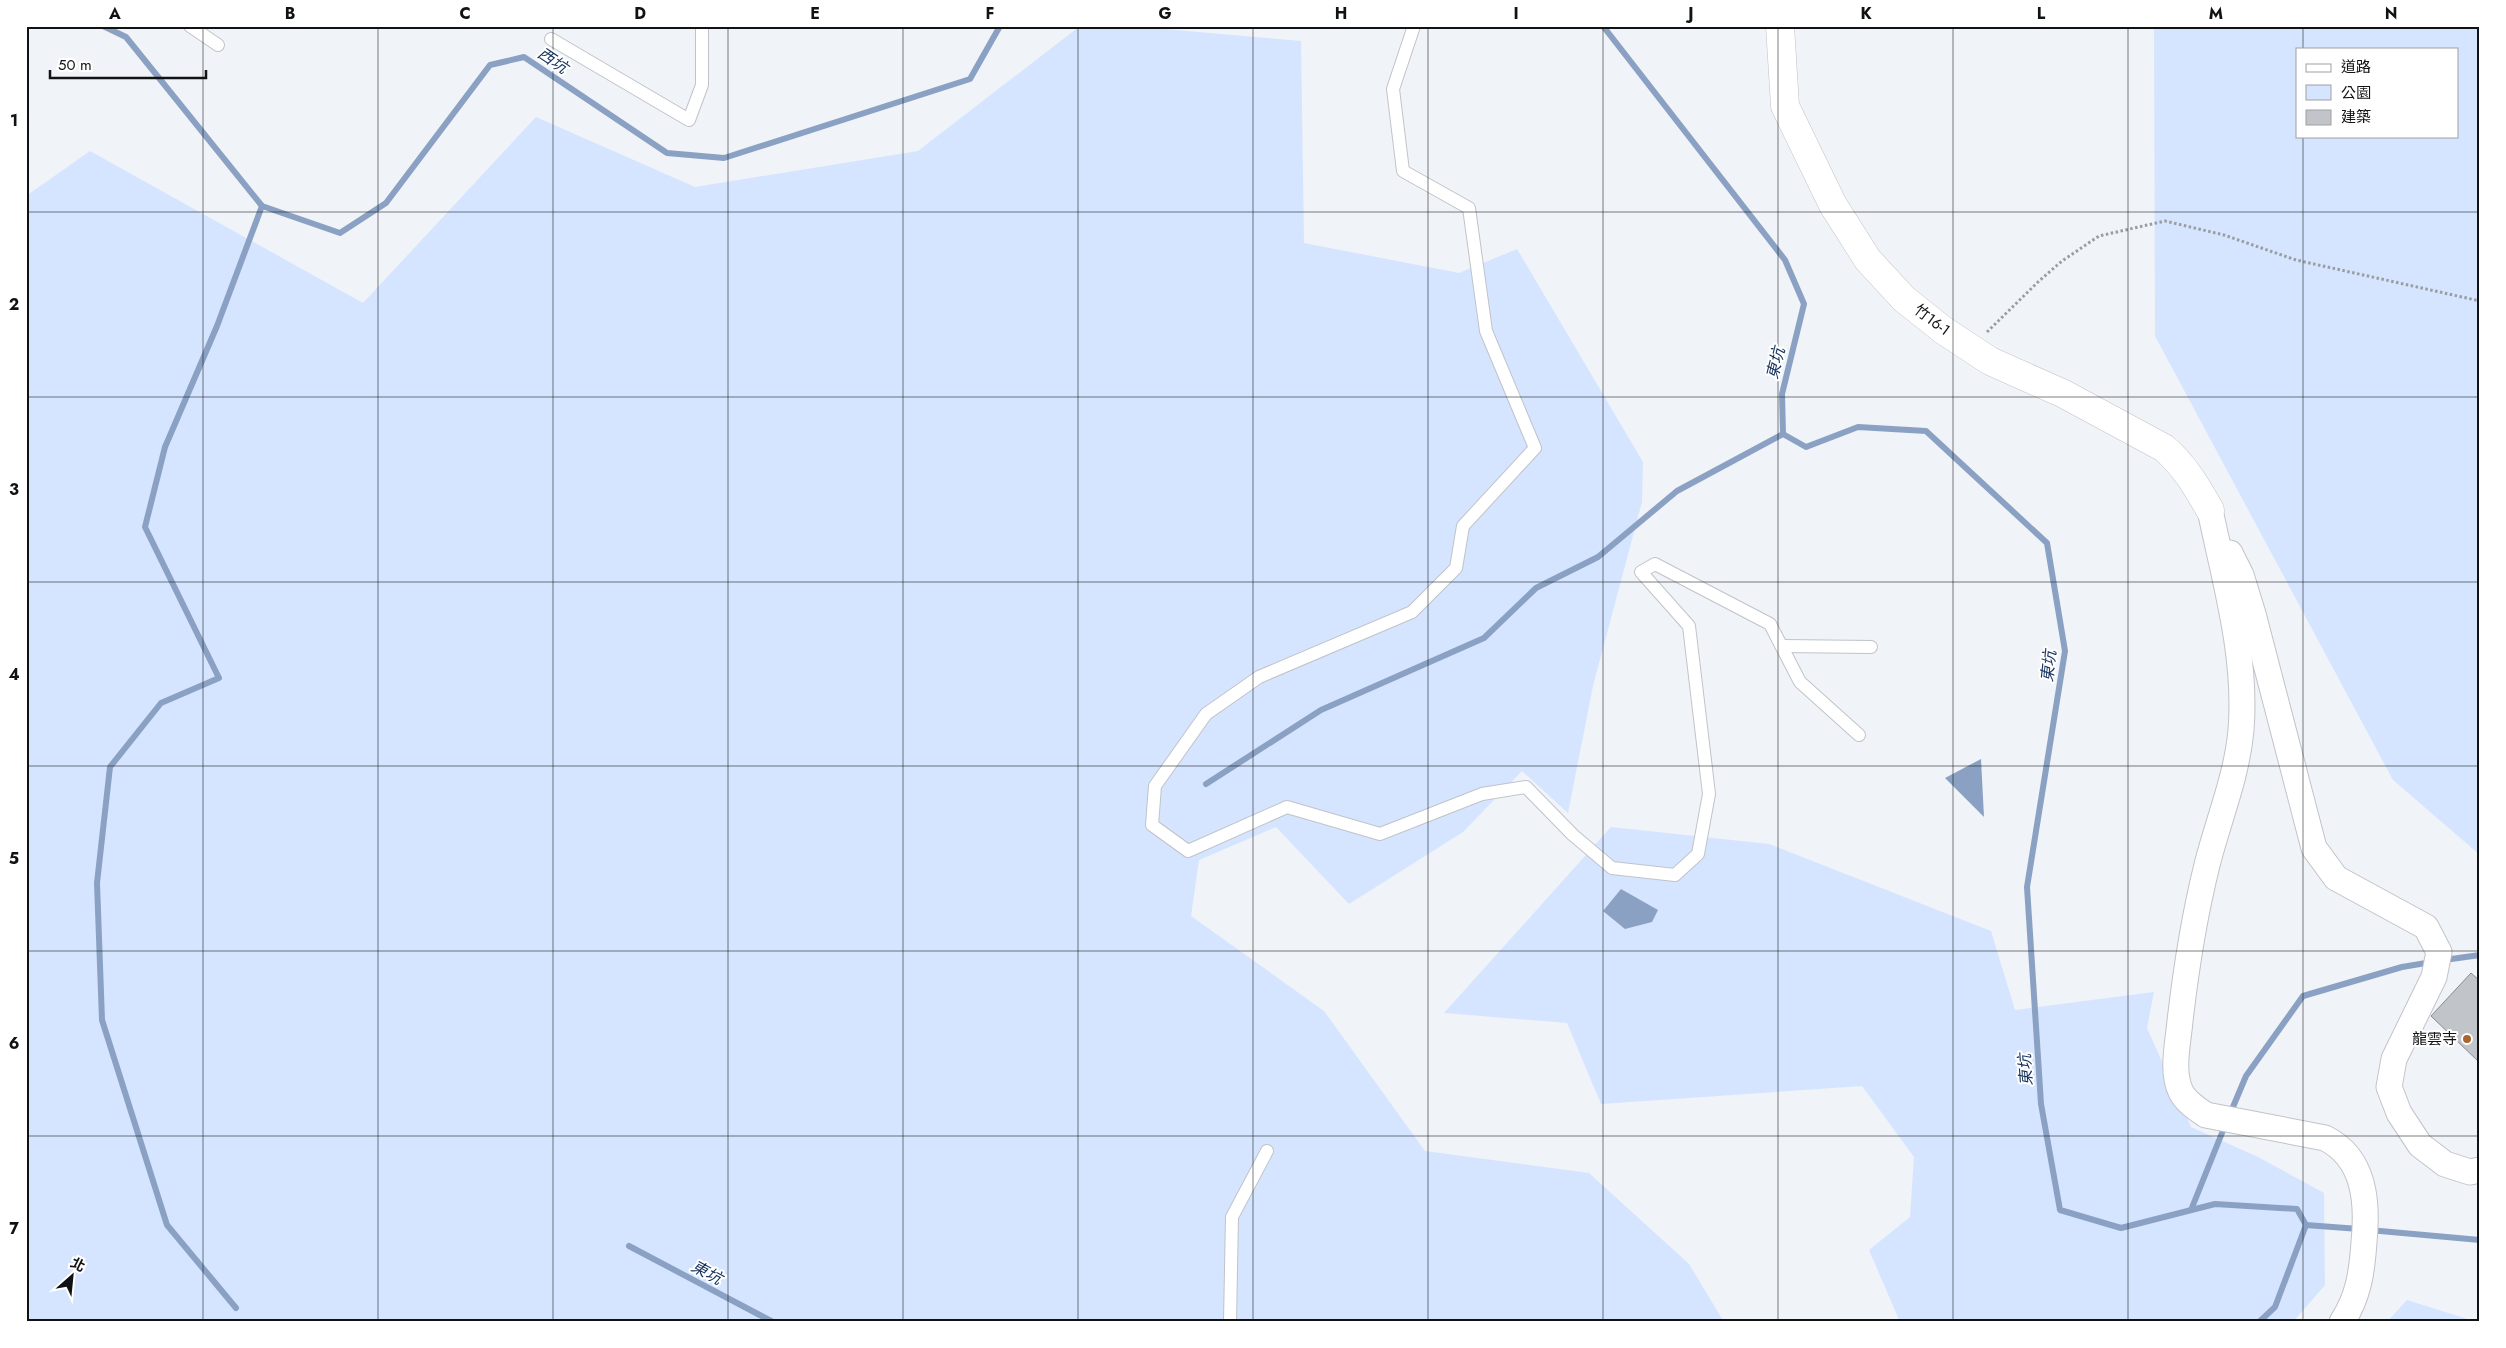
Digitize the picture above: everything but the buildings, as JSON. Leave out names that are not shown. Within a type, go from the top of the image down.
[{"type":"street","name":"竹16-1","points":[[1780,26],[1785,106],[1833,205],[1868,260],[1904,299],[1990,361],[2064,394],[2164,448],[2195,483],[2210,510]]},
{"type":"street","points":[[2210,510],[2241,575],[2253,614],[2314,848],[2336,878],[2426,927],[2439,952],[2434,977],[2394,1060],[2389,1087],[2399,1114],[2420,1145],[2445,1164],[2470,1172],[2480,1170]]},
{"type":"street","points":[[2210,510],[2231,610],[2243,684],[2241,732],[2227,795],[2207,864],[2193,926],[2176,1064],[2177,1078],[2182,1093],[2192,1106],[2206,1115],[2325,1138],[2336,1144],[2360,1176],[2364,1188],[2366,1229],[2361,1278],[2352,1307],[2342,1322]]},
{"type":"lane","points":[[190,26],[218,45]]},
{"type":"lane","points":[[551,40],[689,120],[702,85],[702,26]]},
{"type":"lane","points":[[1414,26],[1393,89],[1403,171],[1469,208],[1486,331],[1535,448],[1464,526],[1456,568],[1412,612],[1259,677],[1206,714],[1155,786],[1152,825],[1188,851],[1287,806],[1380,834],[1482,794],[1526,787],[1573,835],[1612,868],[1676,875],[1698,854],[1709,794],[1689,626],[1641,572],[1655,564],[1770,624],[1800,682],[1859,735]]},
{"type":"lane","points":[[1782,646],[1871,647]]},
{"type":"lane","points":[[1230,1322],[1232,1217],[1267,1152]]},
{"type":"path","points":[[1970,348],[2039,280],[2062,261],[2100,236],[2165,221],[2224,235],[2296,260],[2480,301]]},
{"type":"green space","points":[[1080,26],[1131,26],[1301,41],[1304,243],[1459,273],[1517,249],[1643,462],[1642,502],[1593,686],[1568,813],[1522,771],[1463,832],[1349,904],[1276,827],[1199,860],[1191,916],[1324,1011],[1425,1151],[1589,1173],[1689,1264],[1724,1322],[26,1322],[26,196],[90,151],[363,303],[536,117],[695,187],[918,151]]},
{"type":"green space","points":[[2154,26],[2480,26],[2480,855],[2393,780],[2155,336]]},
{"type":"green space","points":[[1611,827],[1769,844],[1991,931],[2015,1010],[2154,992],[2147,1028],[2191,1127],[2258,1157],[2324,1193],[2325,1285],[2293,1322],[1900,1322],[1869,1250],[1910,1217],[1914,1157],[1862,1086],[1601,1104],[1567,1023],[1444,1013]]},
{"type":"green space","points":[[2407,1300],[2477,1322],[2387,1322]]},
{"type":"shaded area","points":[[1981,759],[1984,817],[1945,778]]},
{"type":"shaded area","points":[[1621,889],[1658,910],[1652,922],[1625,929],[1603,911]]},
{"type":"waterway","name":"西坑","points":[[103,26],[126,37],[262,206],[340,233],[386,203],[490,65],[524,57],[667,153],[724,158],[970,79],[1000,26]]},
{"type":"waterway","name":"東坑","points":[[1603,26],[1785,260],[1804,304],[1782,394],[1783,434],[1806,447],[1858,427],[1926,431],[2047,543],[2065,651],[2027,887],[2041,1104],[2060,1210],[2121,1228],[2215,1204],[2297,1209],[2306,1225],[2275,1307],[2259,1322]]},
{"type":"waterway","points":[[236,1308],[167,1225],[102,1020],[97,883],[110,767],[161,703],[219,678],[145,527],[165,447],[217,326],[262,206]]},
{"type":"waterway","points":[[1206,784],[1321,710],[1484,638],[1536,588],[1598,557],[1677,491],[1783,434]]},
{"type":"waterway","points":[[2444,960],[2480,955]]},
{"type":"waterway","points":[[2230,1114],[2246,1076],[2303,996],[2402,967],[2432,962]]},
{"type":"waterway","points":[[2191,1210],[2226,1123]]},
{"type":"waterway","points":[[2306,1225],[2359,1229]]},
{"type":"waterway","points":[[2369,1230],[2480,1240]]},
{"type":"waterway","name":"東坑","points":[[629,1246],[773,1322]]},
{"type":"place","name":"龍雲寺","points":[[2467,1039]]}]
